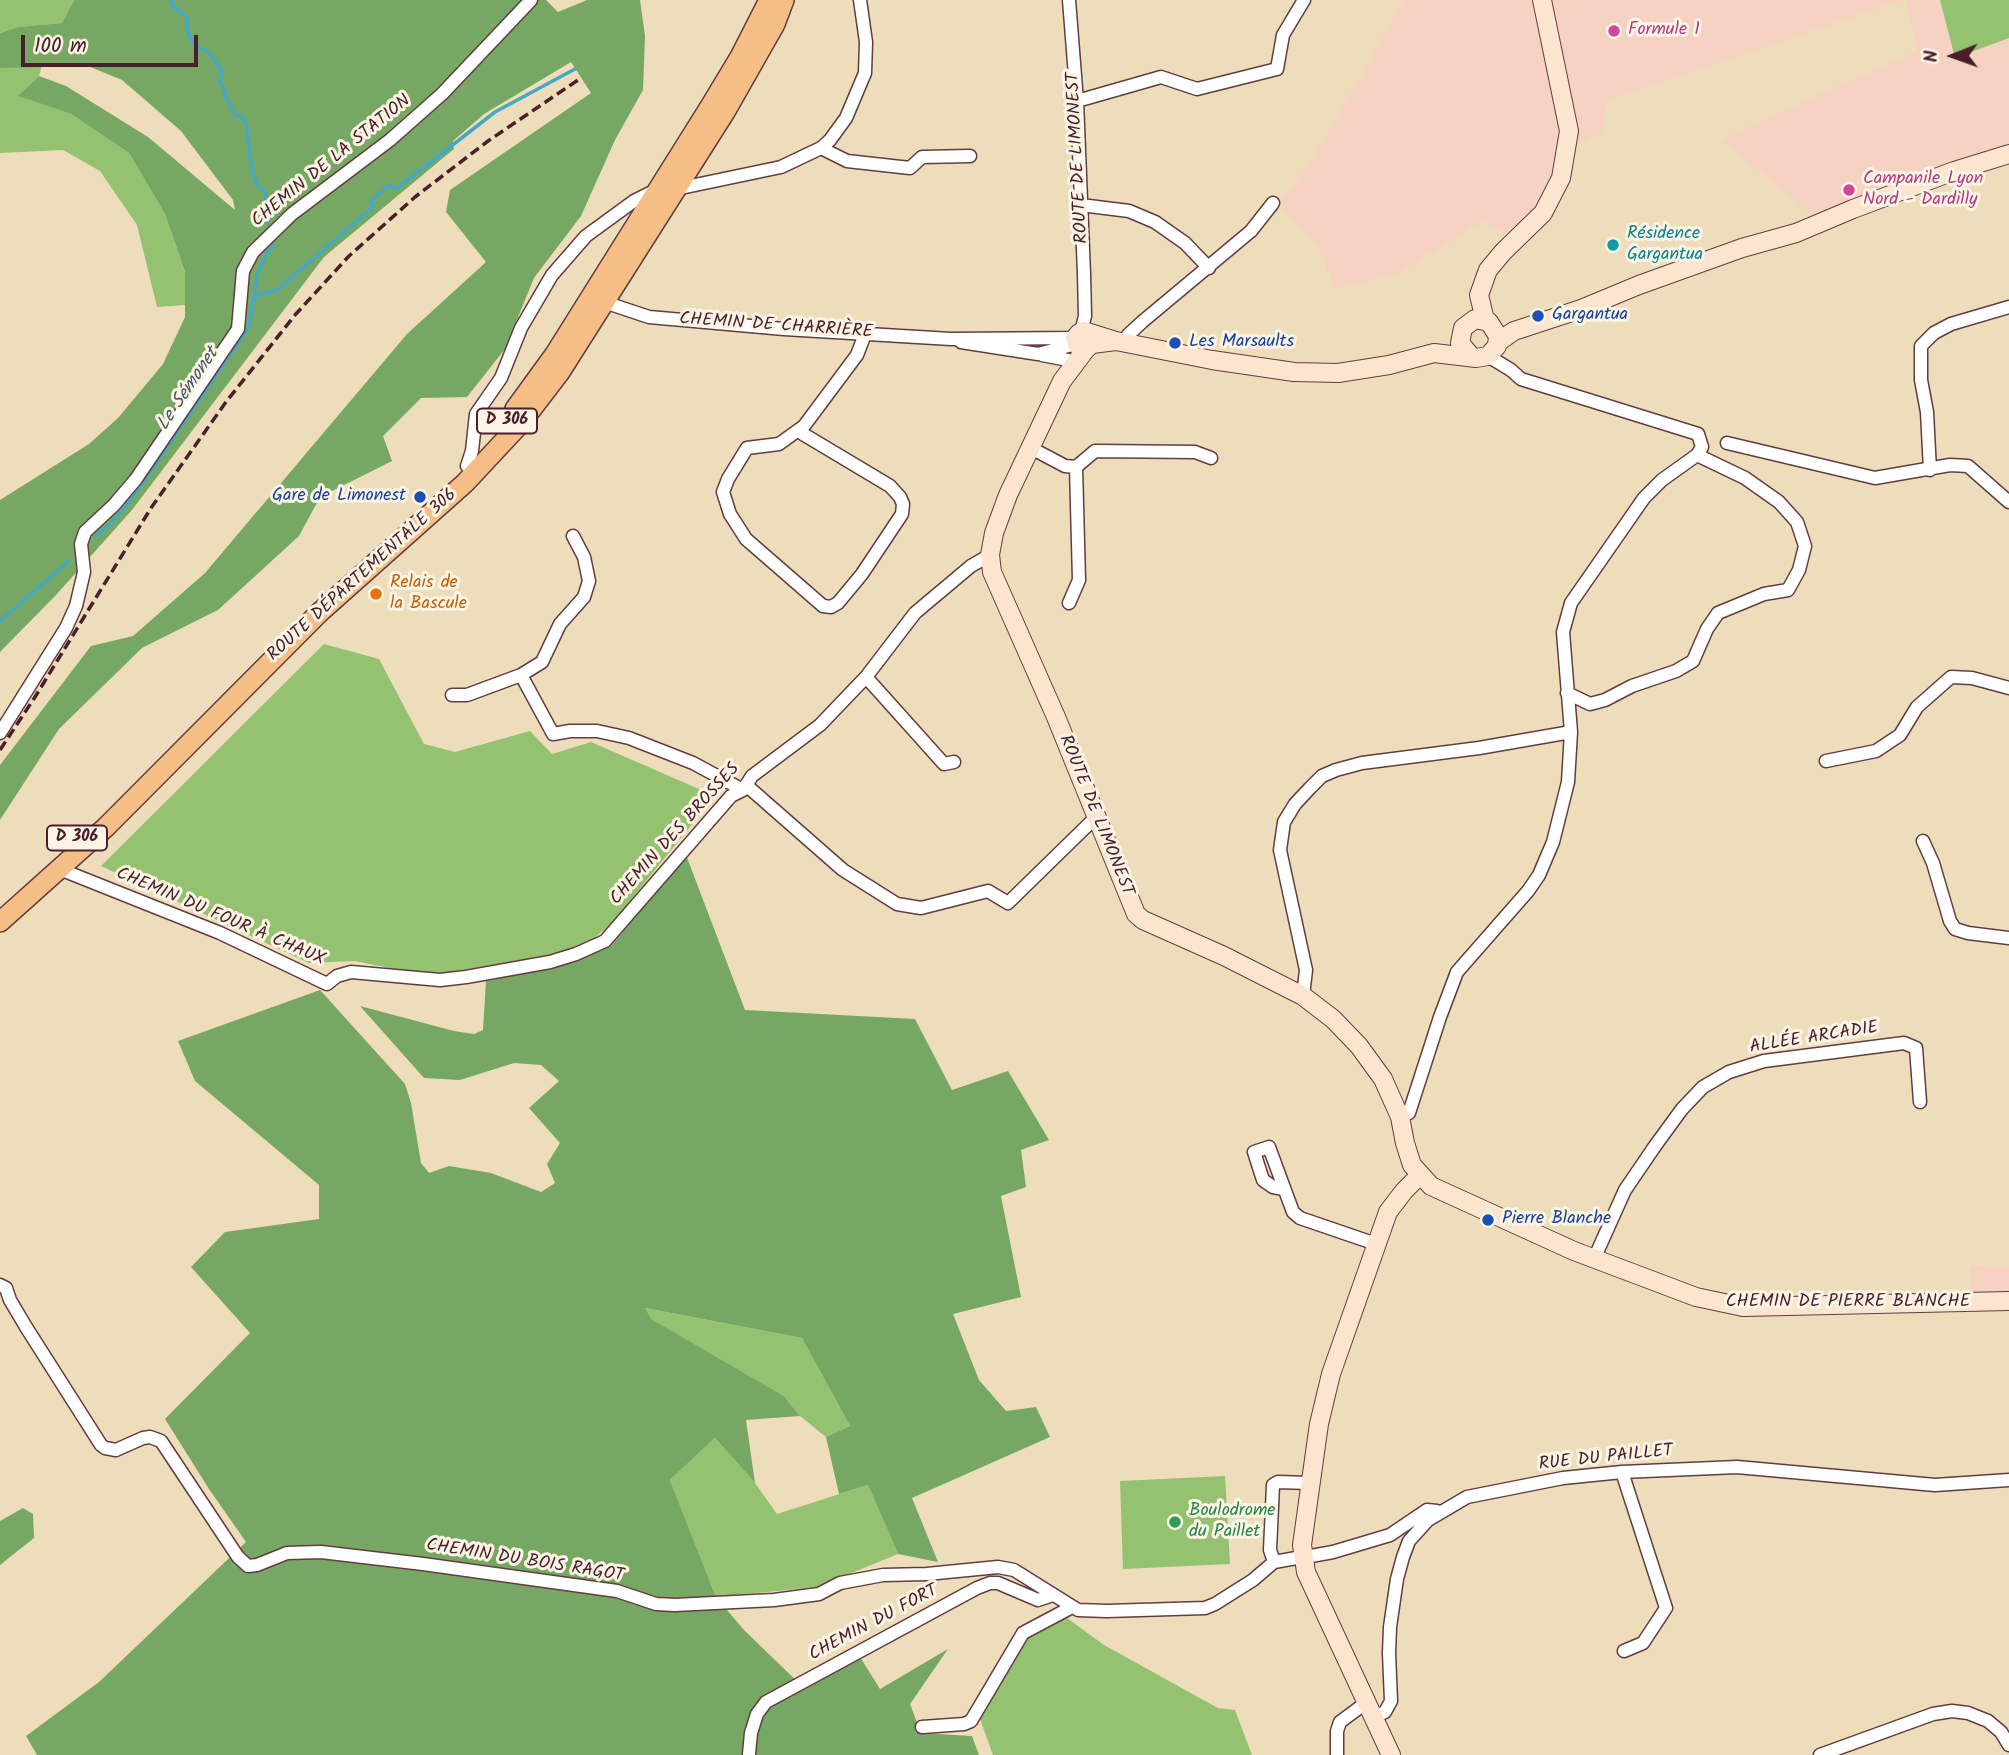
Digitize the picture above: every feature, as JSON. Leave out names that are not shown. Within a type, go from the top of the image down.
[{"type":"main road","name":"ROUTE DÉPARTEMENTALE 306","points":[[0,922],[106,827],[319,614],[465,483],[520,423],[552,382],[604,302],[769,0]]},
{"type":"main road","name":"ROUTE DÉPARTEMENTALE 306","points":[[0,907],[68,848],[310,607],[467,466],[498,433],[753,66],[784,0]]},
{"type":"street","name":"CHEMIN DE LA STATION","points":[[0,733],[66,628],[76,606],[84,572],[81,544],[85,532],[114,505],[136,479],[238,329],[243,271],[253,252],[292,214],[390,140],[442,94],[531,0]]},
{"type":"street","points":[[467,466],[472,451],[476,414],[501,378],[521,328],[552,275],[586,236],[634,201],[666,189],[781,167],[821,148],[839,129],[857,96],[866,67],[866,41],[860,0]]},
{"type":"street","name":"ROUTE DE LIMONEST","points":[[1069,0],[1081,205],[1082,340],[1008,495],[994,533],[990,555],[992,572],[1056,717],[1136,914],[1143,920],[1224,956],[1303,996],[1333,1019],[1359,1046],[1383,1079],[1401,1117],[1412,1165],[1420,1175]]},
{"type":"street","points":[[1077,101],[1161,77],[1197,89],[1277,69],[1283,35],[1304,0]]},
{"type":"street","points":[[1489,341],[1479,302],[1481,286],[1493,263],[1543,213],[1561,178],[1569,131],[1542,0]]},
{"type":"street","points":[[821,148],[847,161],[910,168],[922,157],[970,156]]},
{"type":"street","points":[[1516,240],[1496,251],[1479,267],[1467,303],[1460,344],[1489,341],[1742,248],[1796,233],[1954,171],[2009,154]]},
{"type":"street","points":[[1121,342],[1251,231],[1273,203]]},
{"type":"street","points":[[1081,205],[1129,211],[1155,222],[1185,243],[1209,268]]},
{"type":"street","name":"CHEMIN DE CHARRIÈRE","points":[[604,302],[649,317],[865,334],[951,339],[1121,342],[1225,362],[1317,374],[1358,371],[1489,341]]},
{"type":"street","points":[[1930,470],[1927,412],[1921,380],[1921,346],[1934,333],[1951,324],[2009,307]]},
{"type":"street","points":[[1401,1117],[1409,1114],[1457,972],[1528,891],[1546,858],[1559,823],[1568,782],[1571,732],[1563,632],[1571,603],[1644,498],[1662,480],[1697,455],[1702,447],[1698,434],[1521,379],[1511,370],[1475,319],[1463,328]]},
{"type":"street","name":"CHEMIN DE CHARRIÈRE","points":[[1434,354],[1463,328]]},
{"type":"street","points":[[798,431],[890,486],[903,504],[902,513],[862,574],[838,603],[831,607],[823,606],[746,539],[724,498],[727,479],[747,448],[779,444],[804,426],[857,355],[865,334]]},
{"type":"street","name":"CHEMIN DE CHARRIÈRE","points":[[951,339],[976,346],[1038,354],[1082,340]]},
{"type":"street","points":[[1727,443],[1875,478],[1950,465],[1968,466],[2009,502]]},
{"type":"street","points":[[1031,449],[1065,466],[1076,467],[1095,451],[1195,452],[1211,458]]},
{"type":"street","points":[[1567,694],[1590,704],[1676,671],[1693,661],[1707,629],[1718,613],[1764,594],[1788,590],[1800,570],[1805,546],[1797,522],[1779,502],[1745,478],[1697,455]]},
{"type":"street","points":[[1069,603],[1079,580],[1076,467]]},
{"type":"street","points":[[452,695],[467,695],[521,675],[542,662],[560,624],[584,597],[589,581],[584,557],[573,536]]},
{"type":"street","name":"CHEMIN DES BROSSES","points":[[327,984],[337,976],[351,972],[440,980],[466,977],[550,962],[605,941],[731,796],[744,788],[752,776],[820,726],[866,677],[915,613],[971,566],[990,555]]},
{"type":"street","points":[[521,675],[553,734],[597,731],[629,738],[693,762],[744,788],[843,870],[897,904],[921,908],[988,891],[1008,903],[1096,817]]},
{"type":"street","points":[[866,677],[944,764],[954,762]]},
{"type":"street","points":[[1826,761],[1876,751],[1892,741],[1900,735],[1917,707],[1951,677],[1972,678],[2009,688]]},
{"type":"street","points":[[1303,996],[1306,970],[1280,850],[1284,822],[1295,804],[1322,776],[1336,769],[1362,763],[1479,748],[1571,732]]},
{"type":"street","points":[[1923,841],[1955,929],[2009,938]]},
{"type":"street","name":"CHEMIN DU FOUR À CHAUX","points":[[62,867],[67,872],[220,933],[327,984]]},
{"type":"street","name":"ALLÉE ARCADIE","points":[[1594,1259],[1625,1190],[1682,1109],[1703,1087],[1729,1072],[1764,1061],[1904,1043],[1916,1048],[1920,1102]]},
{"type":"street","points":[[1391,1755],[1306,1572],[1309,1483],[1331,1374],[1376,1244],[1394,1202],[1420,1175]]},
{"type":"street","name":"CHEMIN DE PIERRE BLANCHE","points":[[1420,1175],[1442,1192],[1594,1259],[1696,1297],[1743,1307],[2009,1301]]},
{"type":"street","points":[[1284,1189],[1293,1212],[1300,1218],[1376,1244]]},
{"type":"street","name":"CHEMIN DU BOIS RAGOT","points":[[0,1285],[6,1288],[26,1327],[101,1445],[116,1450],[143,1438],[150,1437],[161,1441],[238,1557],[248,1566],[287,1553],[321,1552],[423,1563],[617,1591],[656,1604],[675,1605],[774,1600],[820,1594],[840,1583],[883,1575],[998,1567],[1014,1570],[1078,1610],[1205,1608],[1253,1580],[1274,1562],[1333,1552],[1390,1535],[1427,1510],[1441,1511]]},
{"type":"street","name":"RUE DU PAILLET","points":[[1371,1710],[1385,1712],[1391,1701],[1390,1627],[1396,1579],[1409,1541],[1441,1511],[1467,1497],[1563,1478],[1622,1472],[1737,1467],[1935,1485],[2009,1480]]},
{"type":"street","points":[[1622,1472],[1666,1608],[1643,1643],[1624,1651]]},
{"type":"street","points":[[1274,1562],[1270,1550],[1273,1485],[1278,1482],[1309,1483]]},
{"type":"street","name":"CHEMIN DU FORT","points":[[749,1754],[751,1733],[757,1714],[766,1702],[937,1612],[969,1592],[990,1583],[1038,1600],[1053,1595]]},
{"type":"street","points":[[922,1727],[964,1724],[971,1721],[1023,1633],[1072,1607]]},
{"type":"street","points":[[1337,1755],[1337,1731],[1340,1722],[1371,1710]]},
{"type":"street","points":[[1820,1755],[1933,1714],[1952,1711],[1969,1713],[1984,1719],[2001,1732],[2009,1745]]},
{"type":"shaded area","points":[[1403,0],[1903,0],[1608,100],[1602,132],[1561,155],[1555,177],[1538,207],[1509,236],[1483,221],[1398,273],[1335,289],[1318,246],[1278,203],[1308,167]]},
{"type":"shaded area","points":[[1906,0],[1940,0],[1955,58],[2009,38],[2009,147],[1816,217],[1722,141],[1917,51]]},
{"type":"shaded area","points":[[1970,1266],[2009,1267],[2009,1298],[1972,1299]]},
{"type":"green space","points":[[0,0],[74,0],[62,23],[18,27],[0,33]]},
{"type":"green space","points":[[74,0],[546,0],[558,12],[587,0],[640,0],[645,36],[643,90],[615,140],[581,216],[534,278],[505,349],[467,397],[421,398],[383,436],[392,461],[320,497],[299,536],[218,610],[142,648],[59,729],[0,820],[0,765],[91,646],[133,636],[205,573],[407,334],[486,262],[446,212],[450,190],[591,93],[571,62],[484,114],[453,141],[454,149],[324,257],[132,510],[56,595],[0,652],[0,500],[89,444],[118,418],[163,364],[185,317],[185,272],[165,214],[129,153],[71,114],[18,96],[39,76],[66,86],[148,137],[235,210],[233,200],[181,131],[122,80],[88,66],[0,68],[0,33],[18,27],[62,23]]},
{"type":"green space","points":[[1940,0],[2009,0],[2009,38],[1955,58]]},
{"type":"green space","points":[[42,65],[39,76],[19,96],[71,114],[129,153],[165,214],[185,272],[185,305],[157,307],[137,225],[100,171],[63,150],[0,153],[0,68]]},
{"type":"green space","points":[[324,644],[379,659],[424,744],[455,752],[530,731],[552,754],[591,742],[715,796],[612,923],[590,942],[554,954],[448,974],[399,970],[355,961],[309,963],[101,866]]},
{"type":"green space","points":[[686,855],[745,1010],[915,1019],[952,1090],[1008,1071],[1049,1140],[1021,1150],[1026,1187],[1001,1196],[1021,1297],[953,1314],[979,1380],[1006,1411],[1036,1407],[1050,1437],[912,1498],[938,1562],[898,1554],[868,1485],[839,1494],[826,1437],[850,1426],[802,1338],[645,1308],[651,1319],[784,1396],[800,1416],[746,1420],[755,1483],[715,1438],[670,1480],[716,1597],[744,1630],[804,1688],[860,1657],[880,1689],[948,1649],[910,1704],[921,1733],[972,1736],[979,1755],[37,1755],[26,1736],[99,1682],[246,1542],[165,1419],[250,1333],[191,1267],[225,1232],[319,1219],[319,1185],[195,1081],[178,1041],[320,990],[405,1084],[411,1103],[421,1163],[429,1173],[449,1166],[491,1173],[541,1192],[555,1183],[547,1164],[560,1143],[529,1108],[559,1081],[541,1065],[514,1063],[460,1080],[424,1078],[360,1006],[454,1031],[474,1034],[483,1030],[486,981],[575,962],[612,945]]},
{"type":"green space","points":[[645,1308],[802,1338],[850,1426],[826,1437],[800,1416],[784,1396],[650,1319]]},
{"type":"green space","points":[[715,1438],[755,1483],[777,1514],[868,1485],[898,1554],[817,1587],[716,1597],[670,1480]]},
{"type":"green space","name":"Boulodrome du Paillet","points":[[1225,1476],[1230,1564],[1123,1569],[1120,1481]]},
{"type":"green space","points":[[23,1508],[33,1514],[34,1538],[0,1565],[0,1521]]},
{"type":"green space","points":[[1067,1618],[1104,1645],[1218,1708],[1235,1710],[1252,1755],[993,1755],[980,1719],[1026,1638]]},
{"type":"waterway","name":"Le Sémonet","points":[[171,0],[174,7],[187,17],[187,30],[192,42],[208,52],[216,62],[222,72],[219,81],[225,96],[236,116],[242,116],[246,124],[252,171],[268,201],[267,223]]},
{"type":"waterway","points":[[253,301],[258,295],[277,290],[374,206],[370,202],[389,185],[396,189],[495,112],[575,69]]},
{"type":"waterway","name":"Le Sémonet","points":[[96,536],[117,517],[140,487],[249,327],[257,275],[267,252],[273,247],[272,243]]},
{"type":"waterway","name":"Le Sémonet","points":[[0,621],[69,561]]},
{"type":"railway","points":[[0,750],[151,508],[226,402],[295,315],[349,256],[415,197],[488,141],[581,78]]},
{"type":"place","name":"Formule 1","points":[[1614,31]]},
{"type":"place","name":"Campanile Lyon Nord - Dardilly","points":[[1849,190]]},
{"type":"place","name":"Résidence Gargantua","points":[[1613,245]]},
{"type":"place","name":"Gargantua","points":[[1538,316]]},
{"type":"place","name":"Les Marsaults","points":[[1175,343]]},
{"type":"place","name":"Gare de Limonest","points":[[420,497]]},
{"type":"place","name":"Relais de la Bascule","points":[[376,594]]},
{"type":"place","name":"Pierre Blanche","points":[[1488,1220]]},
{"type":"place","name":"Boulodrome du Paillet","points":[[1175,1522]]}]
